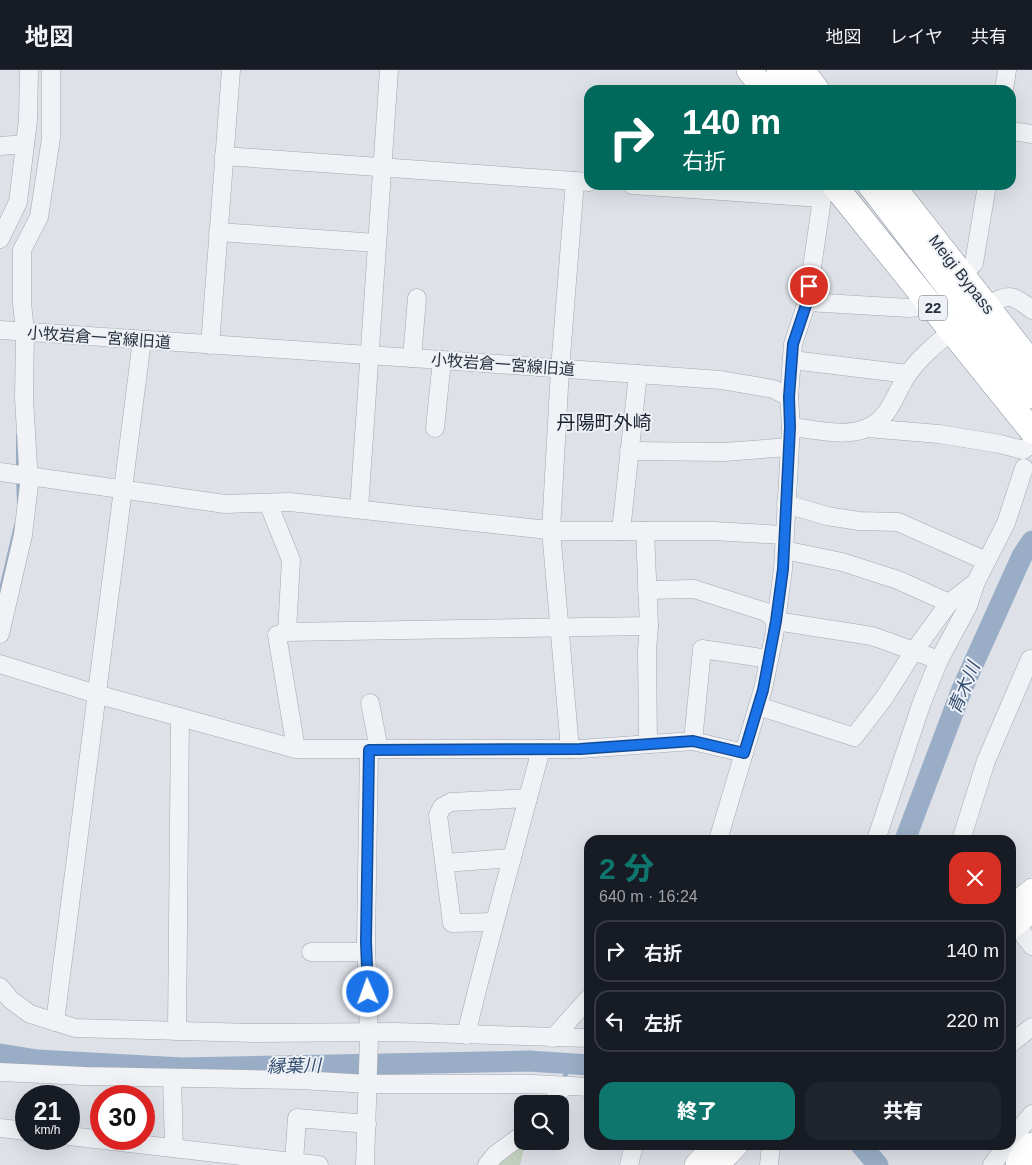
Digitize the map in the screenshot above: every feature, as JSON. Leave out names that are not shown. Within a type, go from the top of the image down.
[{"type":"highway","points":[[749,70],[760,85]]},
{"type":"highway","points":[[779,70],[808,80]]},
{"type":"highway","points":[[832,190],[1031,433]]},
{"type":"highway","name":"22","points":[[832,190],[952,331],[1031,433]]},
{"type":"highway","points":[[874,190],[1032,396]]},
{"type":"highway","name":"Meigi Bypass","points":[[896,190],[1032,364]]},
{"type":"highway","points":[[1018,1165],[1032,1146]]},
{"type":"main road","points":[[1016,918],[1032,889]]},
{"type":"main road","points":[[695,1165],[708,1150]]},
{"type":"main road","points":[[719,1165],[733,1150]]},
{"type":"street","points":[[0,239],[18,202],[28,120],[29,70]]},
{"type":"street","points":[[16,474],[24,398],[9,329],[22,303],[22,250],[39,217],[41,208],[51,138],[51,70]]},
{"type":"street","points":[[210,344],[231,70]]},
{"type":"street","points":[[359,509],[389,70]]},
{"type":"street","points":[[1005,85],[1007,70]]},
{"type":"street","points":[[1016,132],[1032,134]]},
{"type":"street","points":[[0,146],[25,144]]},
{"type":"street","points":[[224,156],[582,181],[560,369],[551,530],[570,749]]},
{"type":"street","points":[[719,835],[758,706],[776,621],[783,569],[792,360],[797,329],[807,302],[830,190]]},
{"type":"street","points":[[963,274],[974,263],[987,190]]},
{"type":"street","points":[[218,232],[378,243]]},
{"type":"street","points":[[987,306],[1002,297],[1016,298],[1032,310]]},
{"type":"street","points":[[412,358],[416,298]]},
{"type":"street","points":[[807,302],[909,308],[921,306],[928,302]]},
{"type":"street","name":"小牧岩倉一宮線旧道","points":[[9,329],[722,380],[774,389],[789,397]]},
{"type":"street","points":[[867,428],[885,416],[908,374],[926,352],[952,331]]},
{"type":"street","points":[[55,1022],[142,340]]},
{"type":"street","points":[[435,428],[442,360]]},
{"type":"street","points":[[792,360],[908,374]]},
{"type":"street","points":[[621,531],[638,374]]},
{"type":"street","points":[[790,427],[844,433],[867,428],[939,434],[1000,444],[1023,450],[1031,433]]},
{"type":"street","points":[[629,451],[724,452],[789,447]]},
{"type":"street","points":[[878,835],[922,702],[940,660],[968,606],[976,582],[1006,523],[1024,468]]},
{"type":"street","points":[[16,474],[225,504],[290,502],[551,530],[713,531],[784,542],[898,580],[949,603]]},
{"type":"street","points":[[0,634],[23,535],[29,485],[16,474]]},
{"type":"street","points":[[268,503],[291,560],[286,632]]},
{"type":"street","points":[[786,504],[827,516],[898,522],[986,561]]},
{"type":"street","points":[[645,531],[649,626],[647,650],[648,744]]},
{"type":"street","points":[[758,706],[854,737],[884,698],[914,651],[949,603],[976,582]]},
{"type":"street","points":[[647,590],[694,590],[766,612],[776,621],[872,636],[940,660]]},
{"type":"street","points":[[296,748],[277,635],[286,632],[649,626]]},
{"type":"street","points":[[693,741],[702,649],[769,659]]},
{"type":"street","points":[[963,835],[986,761],[1031,658]]},
{"type":"street","points":[[0,664],[96,694],[296,748],[570,749],[693,741],[744,753]]},
{"type":"street","points":[[365,1165],[369,1035],[366,952],[374,749],[370,703]]},
{"type":"street","points":[[177,1031],[180,717]]},
{"type":"street","points":[[466,1035],[494,922],[541,749]]},
{"type":"street","points":[[494,922],[452,923],[438,815],[442,807],[451,802],[528,798]]},
{"type":"street","points":[[445,863],[512,858]]},
{"type":"street","points":[[1016,918],[1032,946]]},
{"type":"street","points":[[311,952],[366,952]]},
{"type":"street","points":[[0,987],[11,1000],[30,1014],[75,1028],[253,1033],[584,1038]]},
{"type":"street","points":[[553,1038],[584,1004]]},
{"type":"street","points":[[1016,1039],[1032,1027]]},
{"type":"street","points":[[0,1072],[172,1078],[534,1084],[584,1087]]},
{"type":"street","points":[[172,1078],[174,1148]]},
{"type":"street","points":[[558,1095],[564,1086]]},
{"type":"street","points":[[1016,1134],[1032,1114]]},
{"type":"street","points":[[294,1162],[297,1118],[367,1124]]},
{"type":"street","points":[[2,1132],[15,1131]]},
{"type":"street","points":[[80,1137],[319,1165]]},
{"type":"street","points":[[487,1165],[514,1141]]},
{"type":"street","points":[[629,1165],[633,1150]]},
{"type":"street","points":[[769,1165],[770,1150]]},
{"type":"street","points":[[992,1165],[1003,1150]]},
{"type":"green space","points":[[514,1147],[514,1150],[524,1150],[520,1165],[491,1165]]},
{"type":"waterway","points":[[18,435],[18,471]]},
{"type":"waterway","points":[[18,480],[19,503]]},
{"type":"waterway","points":[[0,593],[16,525]]},
{"type":"waterway","name":"青木川","points":[[907,835],[962,689],[1022,556],[1032,541]]},
{"type":"waterway","name":"縁葉川","points":[[0,1054],[37,1060],[182,1068],[529,1061],[584,1065]]},
{"type":"waterway","points":[[564,1077],[573,1064]]},
{"type":"waterway","name":"青木川","points":[[865,1150],[878,1165]]},
{"type":"district","name":"丹陽町外崎","points":[[604,422]]},
{"type":"route","points":[[368,992],[366,942],[369,750],[580,749],[693,741],[744,753],[763,690],[774,636],[783,569],[790,427],[789,397],[793,344],[807,302],[809,286]]}]
